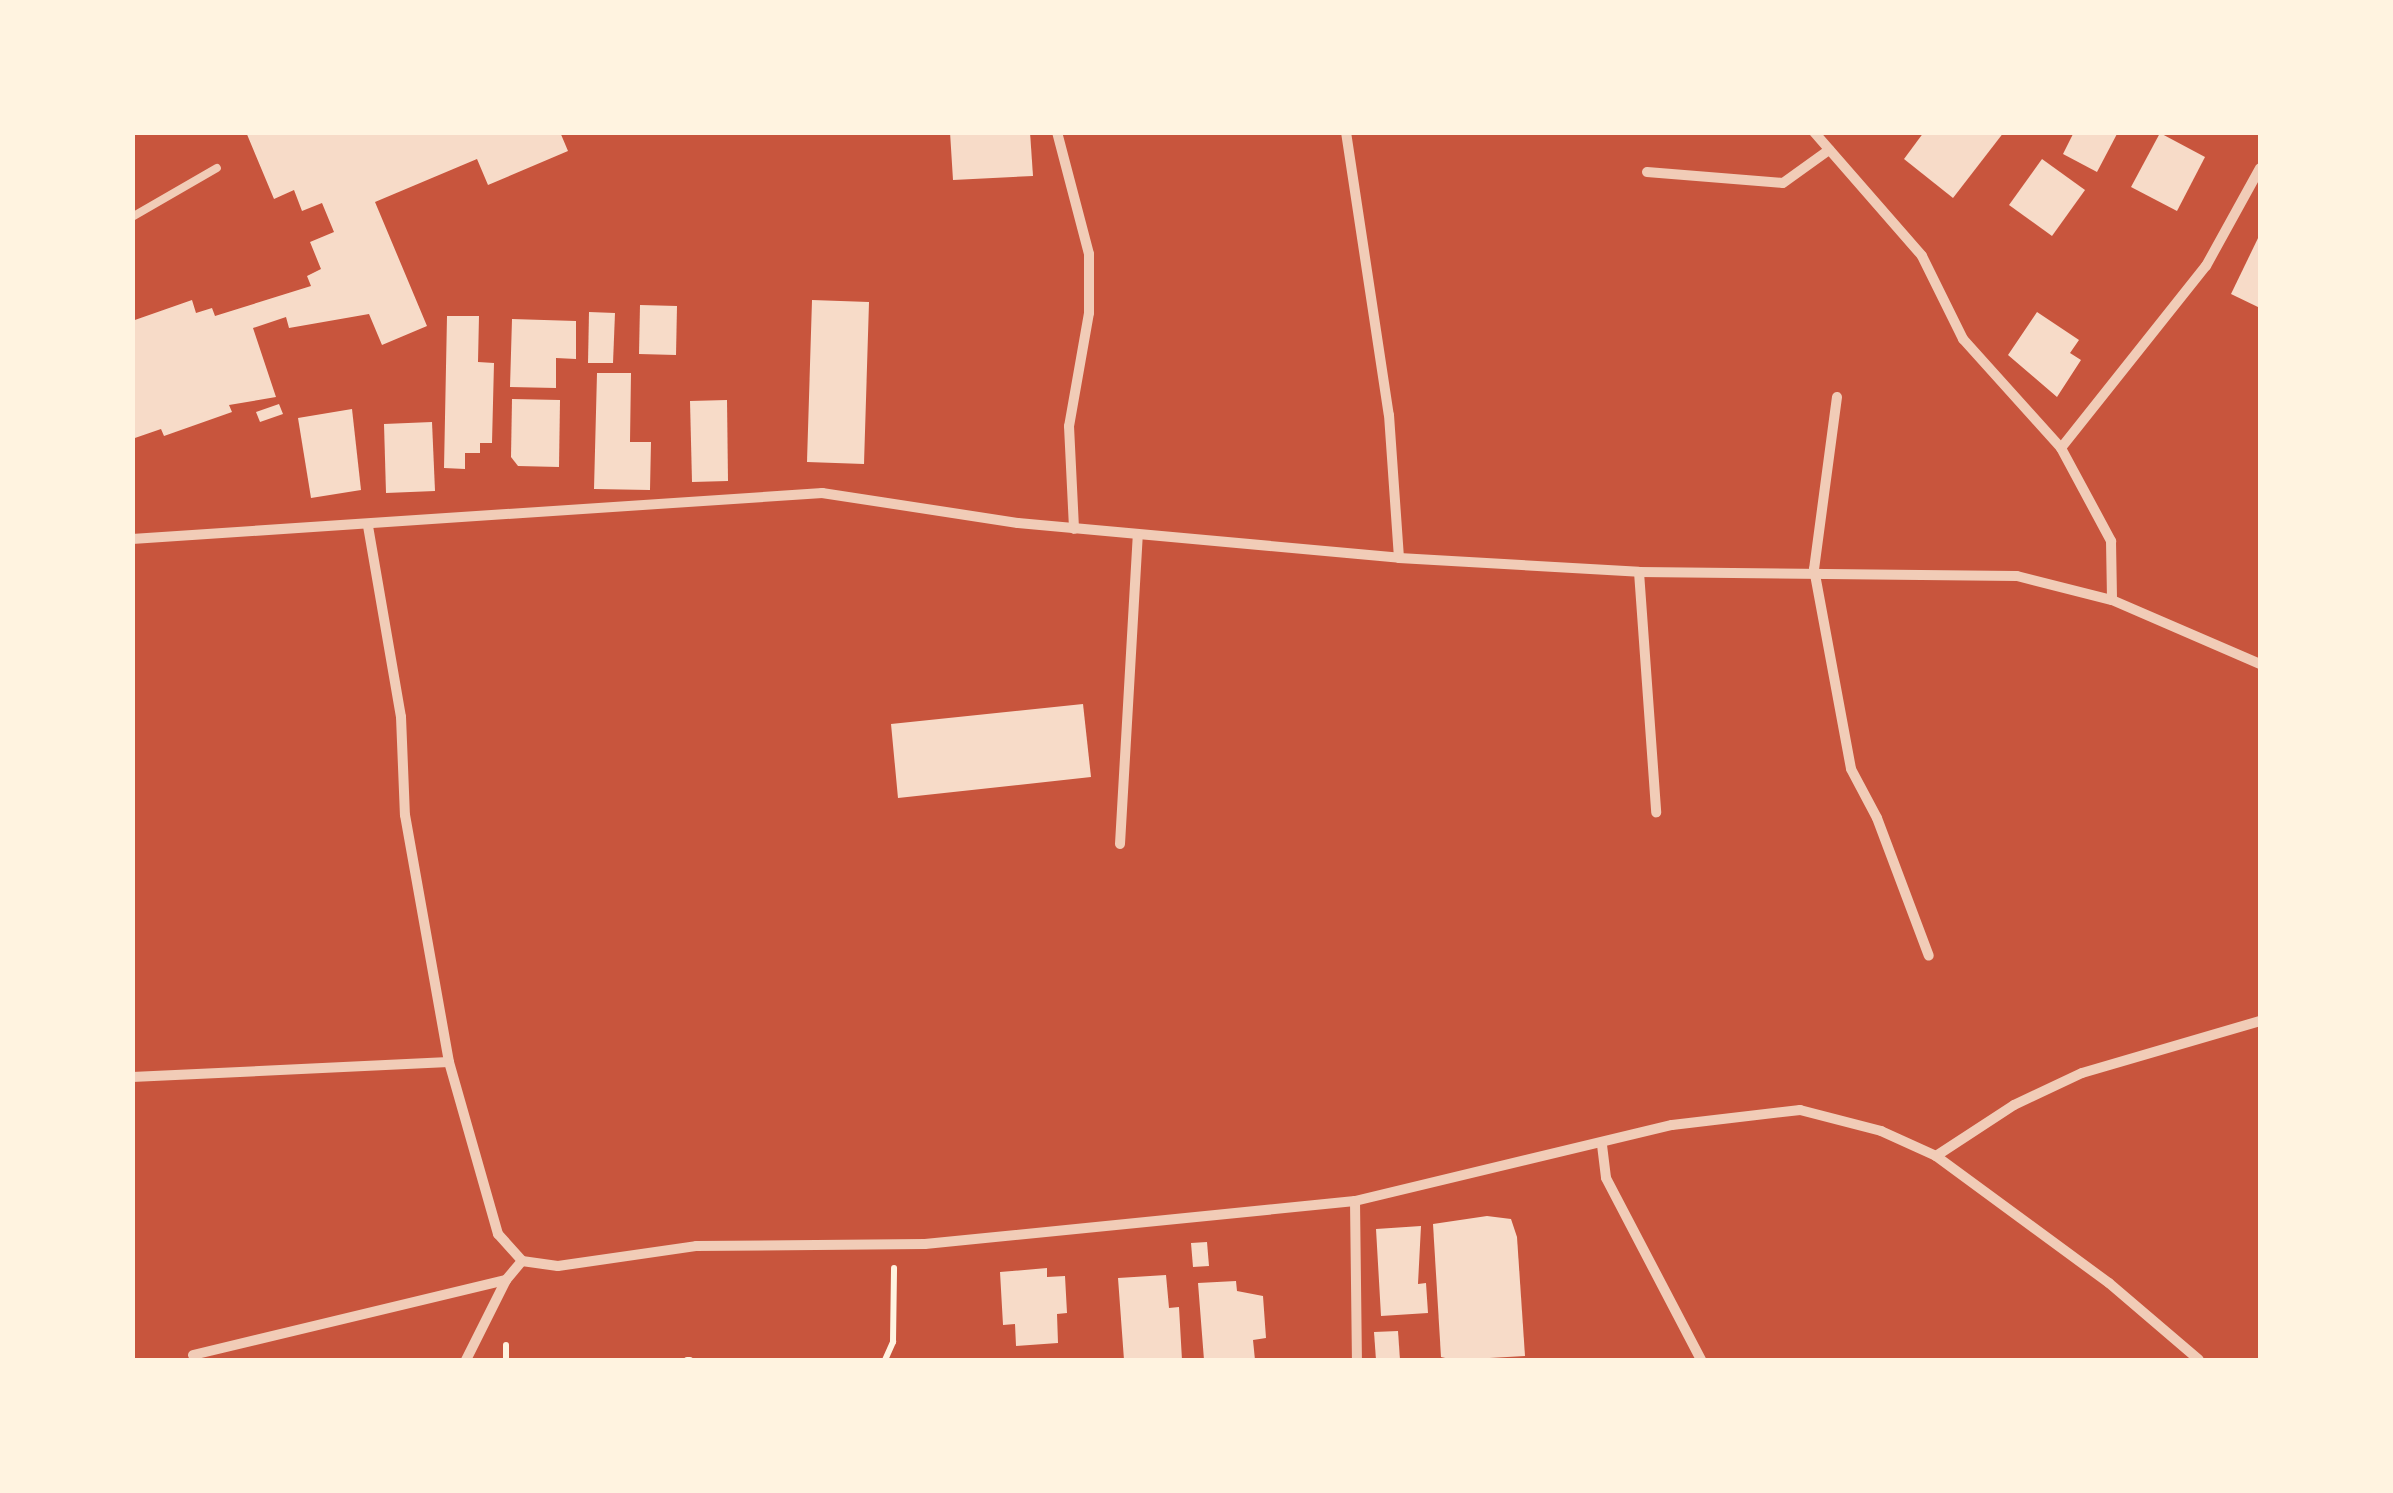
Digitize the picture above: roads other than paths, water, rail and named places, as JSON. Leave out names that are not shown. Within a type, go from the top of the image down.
[{"type":"street","points":[[1058,132],[1089,254],[1089,312],[1070,426],[1074,529]]},
{"type":"street","points":[[1346,132],[1389,415],[1399,558]]},
{"type":"street","points":[[1814,132],[1922,256],[1964,339],[2061,448],[2111,541],[2112,600]]},
{"type":"street","points":[[1647,172],[1783,184],[1829,150]]},
{"type":"street","points":[[2061,448],[2206,266],[2260,168]]},
{"type":"street","points":[[1836,397],[1814,569],[1851,768],[1878,818],[1928,956]]},
{"type":"street","points":[[132,539],[368,526],[822,492],[1074,529],[1399,558],[1640,572],[1814,569],[2017,576],[2112,600],[2260,664]]},
{"type":"street","points":[[368,526],[401,717],[405,815],[449,1062],[498,1234],[522,1261],[558,1266],[696,1246],[894,1244],[1355,1201],[1720,1117],[1800,1110],[1881,1131],[1936,1156],[2109,1283],[2199,1360]]},
{"type":"street","points":[[1120,844],[1138,535]]},
{"type":"street","points":[[1640,572],[1656,812]]},
{"type":"street","points":[[1936,1156],[2014,1105],[2082,1073],[2260,1020]]},
{"type":"street","points":[[132,1078],[449,1062]]},
{"type":"street","points":[[1602,1145],[1606,1178],[1701,1360]]},
{"type":"street","points":[[1355,1201],[1357,1360]]},
{"type":"street","points":[[466,1360],[506,1280],[522,1261]]},
{"type":"street","points":[[194,1355],[506,1280]]},
{"type":"lane","points":[[132,217],[217,168]]}]
